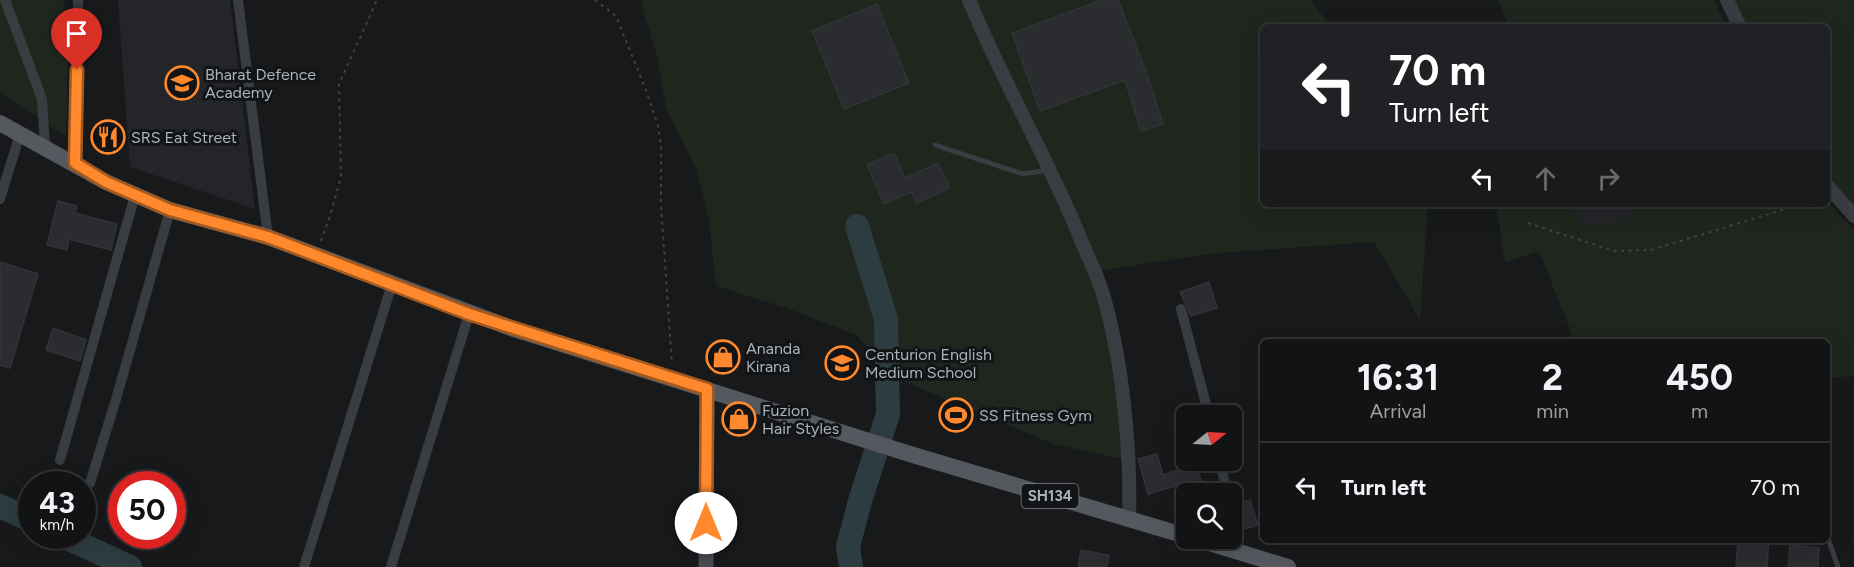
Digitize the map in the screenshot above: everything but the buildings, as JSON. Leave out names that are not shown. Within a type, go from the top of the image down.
[{"type":"main road","name":"SH134","points":[[0,123],[106,182],[170,210],[268,237],[469,314],[913,455],[1176,533]]},
{"type":"main road","points":[[706,567],[707,389]]},
{"type":"main road","points":[[1230,549],[1249,561],[1288,567]]},
{"type":"street","points":[[5,0],[42,99],[45,147]]},
{"type":"street","points":[[75,163],[78,0]]},
{"type":"street","points":[[238,0],[268,237]]},
{"type":"street","points":[[969,0],[1049,170],[1104,296],[1112,332],[1125,431],[1130,490],[1129,519]]},
{"type":"street","points":[[1727,0],[1739,24]]},
{"type":"street","points":[[0,199],[20,135]]},
{"type":"street","points":[[1830,188],[1854,216]]},
{"type":"street","points":[[60,460],[135,195]]},
{"type":"street","points":[[94,471],[170,210]]},
{"type":"street","points":[[304,567],[392,284]]},
{"type":"street","points":[[1181,309],[1206,405]]},
{"type":"street","points":[[391,567],[469,314]]},
{"type":"lane","points":[[935,145],[1023,174],[1049,170]]},
{"type":"lane","points":[[1829,543],[1838,567]]},
{"type":"path","points":[[315,255],[330,216],[340,177],[339,84],[377,0]]},
{"type":"path","points":[[595,0],[616,16],[658,126],[661,145],[661,206],[673,379]]},
{"type":"path","points":[[1528,224],[1614,251],[1651,250],[1792,207]]},
{"type":"shaded area","points":[[0,0],[63,0],[69,19],[66,136],[0,93]]},
{"type":"shaded area","name":"Bharat Defence Academy","points":[[118,0],[230,0],[255,209],[130,167]]},
{"type":"shaded area","points":[[642,0],[1311,0],[1329,24],[1260,24],[1260,207],[1428,207],[1420,320],[1374,242],[1207,254],[1100,271],[1119,378],[1122,459],[1053,444],[896,378],[856,335],[792,310],[716,286],[709,222],[695,166],[666,108],[656,51],[641,4]]},
{"type":"shaded area","points":[[1498,0],[1714,0],[1725,24],[1509,24]]},
{"type":"shaded area","points":[[1730,0],[1854,0],[1854,207],[1830,180],[1830,24],[1741,24]]},
{"type":"shaded area","points":[[1830,204],[1854,230],[1854,376],[1830,378],[1830,339],[1574,339],[1539,251],[1505,263],[1496,207],[1567,207],[1584,226],[1623,221],[1639,207],[1830,207]]},
{"type":"shaded area","points":[[1567,207],[1639,207],[1623,221],[1584,226]]},
{"type":"waterway","points":[[851,567],[848,547],[888,414],[886,319],[857,226]]},
{"type":"waterway","points":[[0,506],[18,514]]},
{"type":"waterway","points":[[91,549],[130,567]]},
{"type":"place","name":"Bharat Defence Academy","points":[[182,83]]},
{"type":"place","name":"SRS Eat Street","points":[[108,137]]},
{"type":"place","name":"Ananda Kirana","points":[[723,357]]},
{"type":"place","name":"Centurion English Medium School","points":[[842,363]]},
{"type":"place","name":"SS Fitness Gym","points":[[956,415]]},
{"type":"place","name":"Fuzion Hair Styles","points":[[739,419]]},
{"type":"route","points":[[77,70],[75,163],[106,182],[170,210],[268,237],[469,314],[707,389],[706,523]]}]
